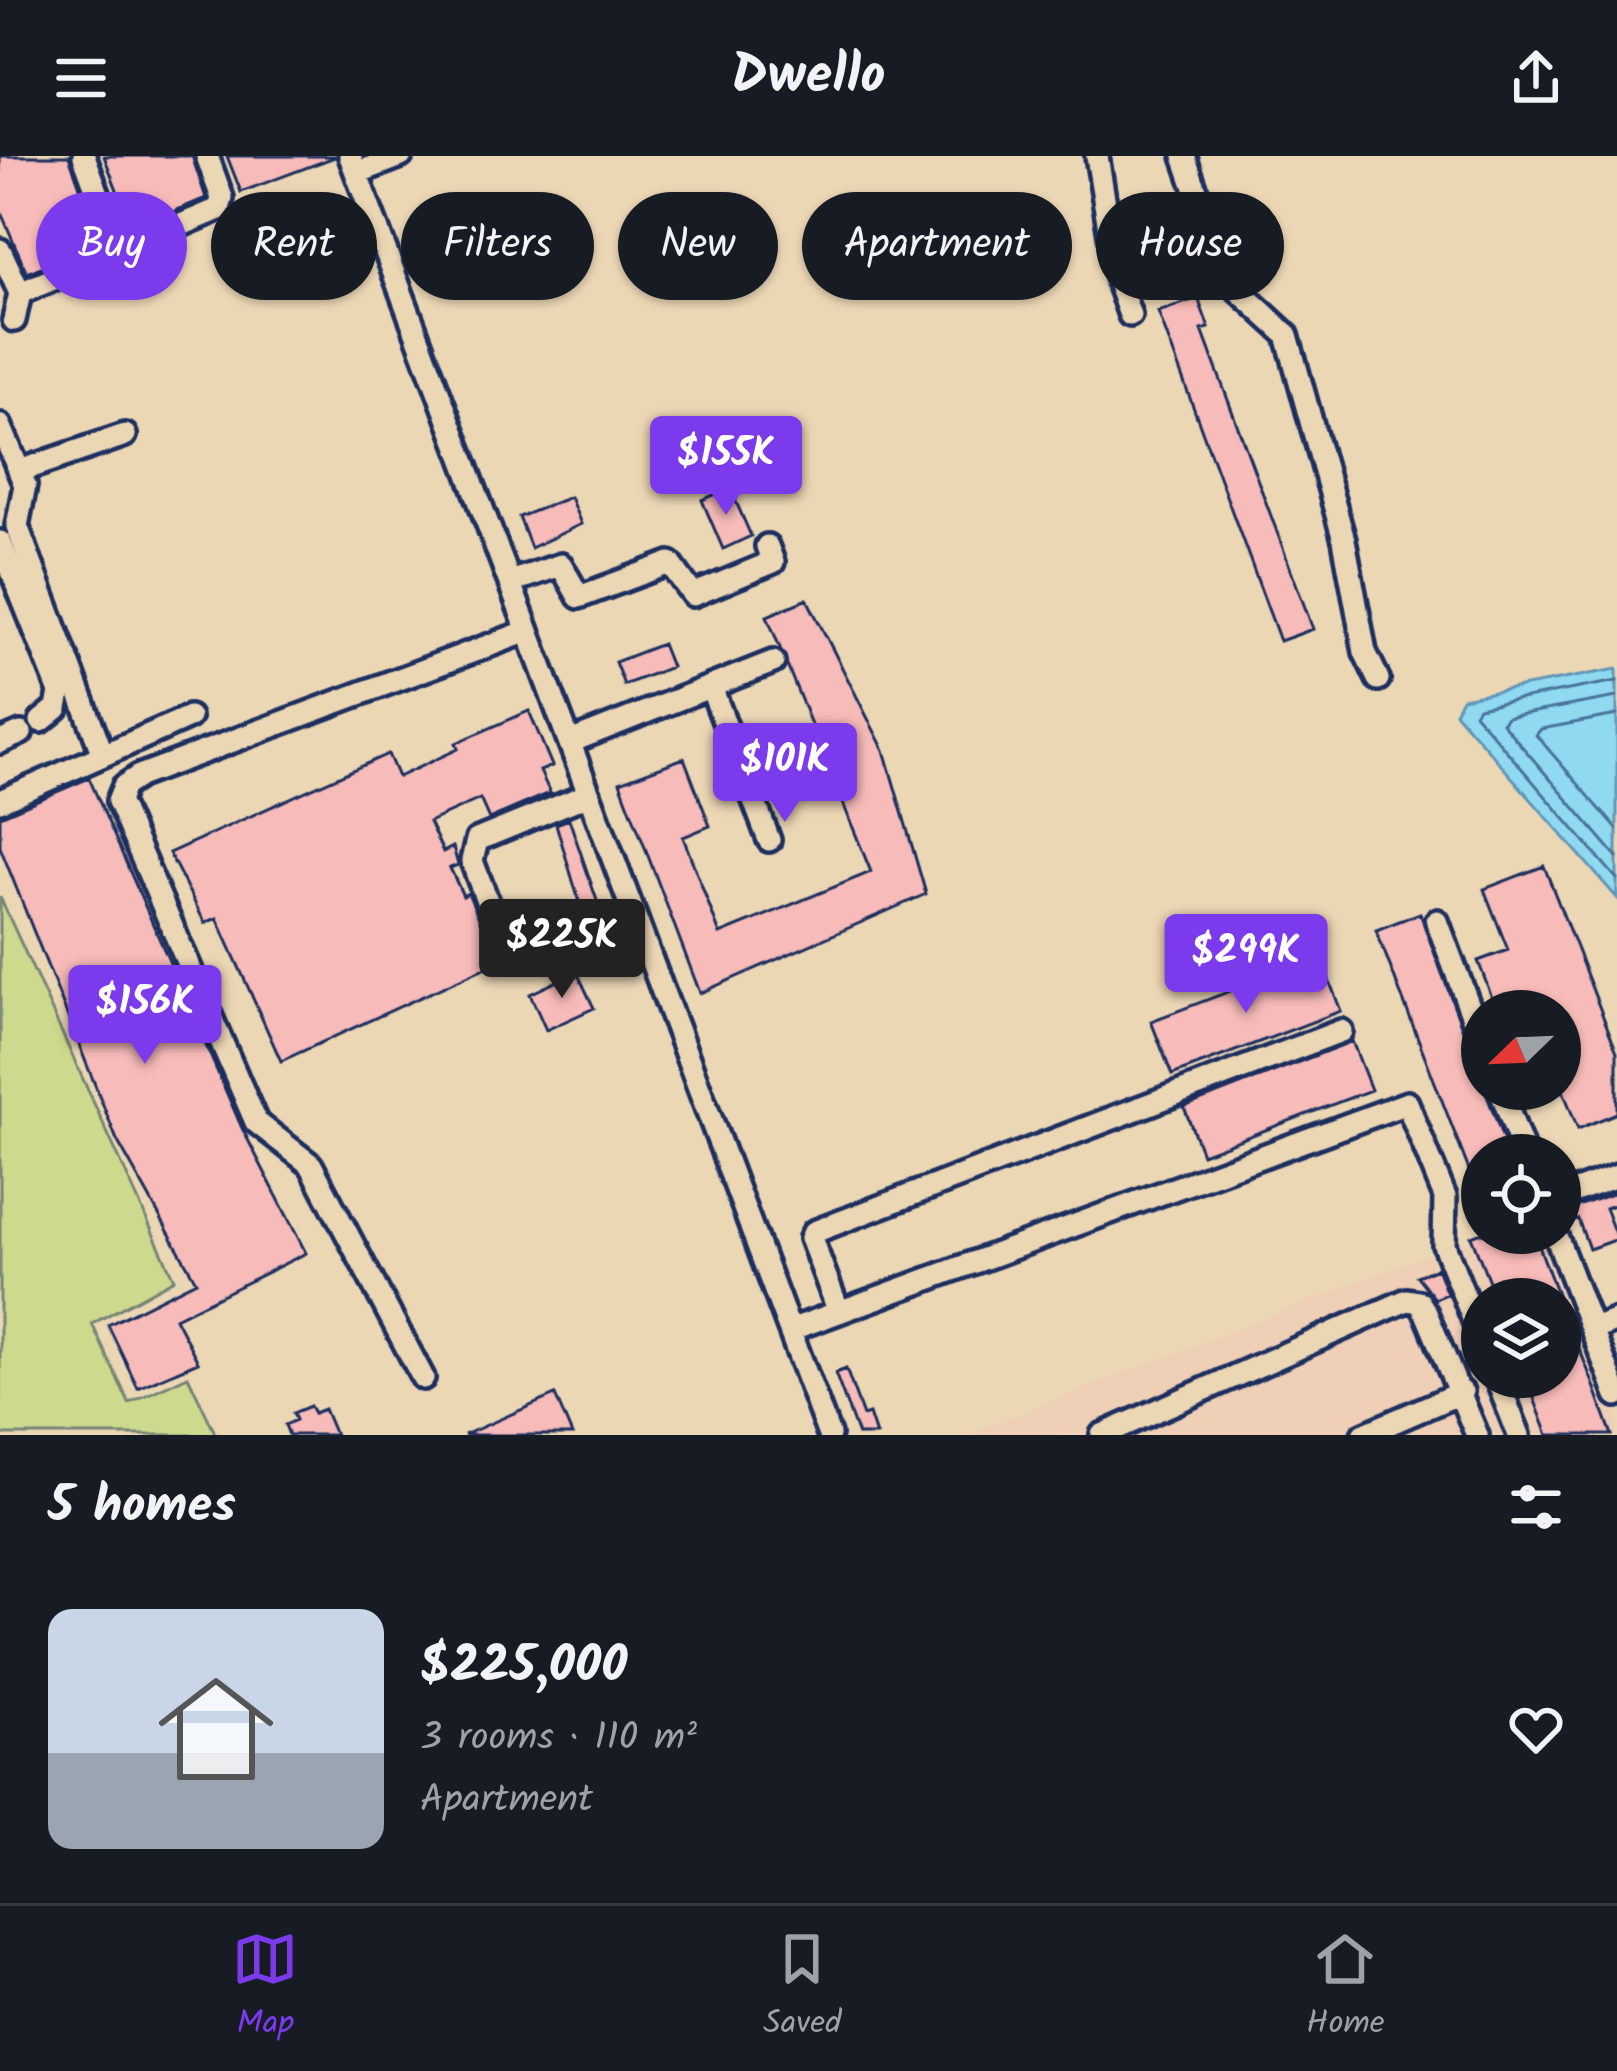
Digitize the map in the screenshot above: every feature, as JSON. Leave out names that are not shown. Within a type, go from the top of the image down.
[{"type":"street","points":[[84,156],[97,192]]},
{"type":"street","points":[[187,221],[224,205],[207,156]]},
{"type":"street","points":[[401,156],[354,165],[830,1435]]},
{"type":"street","points":[[1097,156],[1118,282],[1130,315]]},
{"type":"street","points":[[1184,156],[1215,245],[1238,290],[1287,335],[1344,540],[1365,652],[1378,680]]},
{"type":"street","points":[[0,250],[16,313]]},
{"type":"street","points":[[0,425],[25,485],[17,526],[103,755]]},
{"type":"street","points":[[20,471],[125,435]]},
{"type":"street","points":[[0,542],[60,692],[57,707],[41,721]]},
{"type":"street","points":[[510,582],[561,565],[579,597],[670,562],[693,595],[773,562],[767,546]]},
{"type":"street","points":[[423,1378],[311,1165],[256,1122],[118,801],[124,786],[139,776],[528,631]]},
{"type":"street","points":[[570,742],[773,662]]},
{"type":"street","points":[[711,686],[770,840]]},
{"type":"street","points":[[0,801],[189,717]]},
{"type":"street","points":[[493,914],[472,861],[477,840],[589,794]]},
{"type":"street","points":[[1437,921],[1463,990]]},
{"type":"street","points":[[839,1312],[811,1238],[814,1232],[1340,1031]]},
{"type":"street","points":[[790,1330],[1407,1103],[1445,1197],[1444,1245],[1461,1288]]},
{"type":"street","points":[[1581,1189],[1617,1176]]},
{"type":"street","points":[[1563,1254],[1617,1395]]},
{"type":"street","points":[[1102,1435],[1407,1300],[1419,1302],[1426,1313],[1461,1390]]},
{"type":"street","points":[[1592,1330],[1617,1320]]},
{"type":"street","points":[[1364,1435],[1461,1392]]},
{"type":"street","points":[[1464,1398],[1477,1435]]},
{"type":"street","points":[[1504,1398],[1519,1435]]},
{"type":"shaded area","points":[[1461,1242],[1461,1254],[1555,1254],[1564,1278],[1461,1278],[1461,1398],[1581,1398],[1581,1320],[1617,1413],[1617,1435],[966,1435]]},
{"type":"green space","points":[[0,897],[174,1279],[92,1324],[129,1403],[188,1376],[216,1435],[0,1435]]},
{"type":"water","points":[[1617,669],[1617,898],[1455,712],[1462,698]]},
{"type":"building","points":[[0,156],[69,156],[82,192],[36,192],[36,269],[27,273],[0,210]]},
{"type":"building","points":[[104,156],[192,156],[206,198],[187,206],[187,192],[118,192]]},
{"type":"building","points":[[227,156],[335,156],[335,157],[241,192]]},
{"type":"building","points":[[1199,300],[1209,328],[1202,330],[1313,629],[1280,641],[1158,312]]},
{"type":"building","points":[[730,488],[751,536],[723,549],[702,500]]},
{"type":"building","points":[[570,497],[581,524],[531,548],[519,517]]},
{"type":"building","points":[[807,599],[884,750],[926,894],[700,993],[620,782],[684,758],[710,826],[683,837],[720,934],[871,872],[767,616]]},
{"type":"building","points":[[662,644],[671,667],[624,685],[615,662]]},
{"type":"building","points":[[529,711],[552,766],[540,771],[550,793],[489,819],[480,799],[429,822],[443,852],[453,847],[458,865],[450,868],[463,896],[468,893],[482,925],[495,931],[552,905],[558,919],[582,911],[556,824],[569,819],[604,921],[519,960],[517,953],[281,1061],[217,918],[205,923],[169,853],[388,754],[398,777],[458,749],[456,743]]},
{"type":"building","points":[[89,778],[242,1128],[306,1253],[175,1318],[198,1362],[138,1388],[108,1325],[196,1281],[117,1140],[0,847],[0,816]]},
{"type":"building","points":[[1544,866],[1617,1052],[1617,1113],[1578,1129],[1571,1110],[1581,1110],[1581,990],[1489,990],[1478,961],[1508,950],[1484,889]]},
{"type":"building","points":[[1420,913],[1461,1024],[1461,1110],[1492,1110],[1501,1134],[1461,1134],[1461,1150],[1376,930]]},
{"type":"building","points":[[1320,957],[1341,1011],[1172,1075],[1151,1021]]},
{"type":"building","points":[[577,972],[594,1008],[546,1030],[530,994]]},
{"type":"building","points":[[1352,1041],[1371,1090],[1202,1154],[1184,1107]]},
{"type":"building","points":[[1617,1192],[1617,1204],[1605,1208],[1617,1239],[1589,1249],[1581,1227],[1581,1205]]},
{"type":"building","points":[[1478,1254],[1542,1254],[1551,1278],[1488,1278]]},
{"type":"building","points":[[1437,1268],[1447,1294],[1435,1299],[1417,1276]]},
{"type":"building","points":[[1581,1353],[1612,1435],[1548,1435],[1534,1398],[1581,1398]]},
{"type":"building","points":[[846,1369],[863,1416],[869,1414],[876,1435],[858,1435],[835,1373]]},
{"type":"building","points":[[555,1395],[572,1435],[464,1435]]},
{"type":"building","points":[[310,1406],[314,1413],[324,1409],[335,1435],[289,1435],[285,1425],[296,1420],[293,1413]]}]
